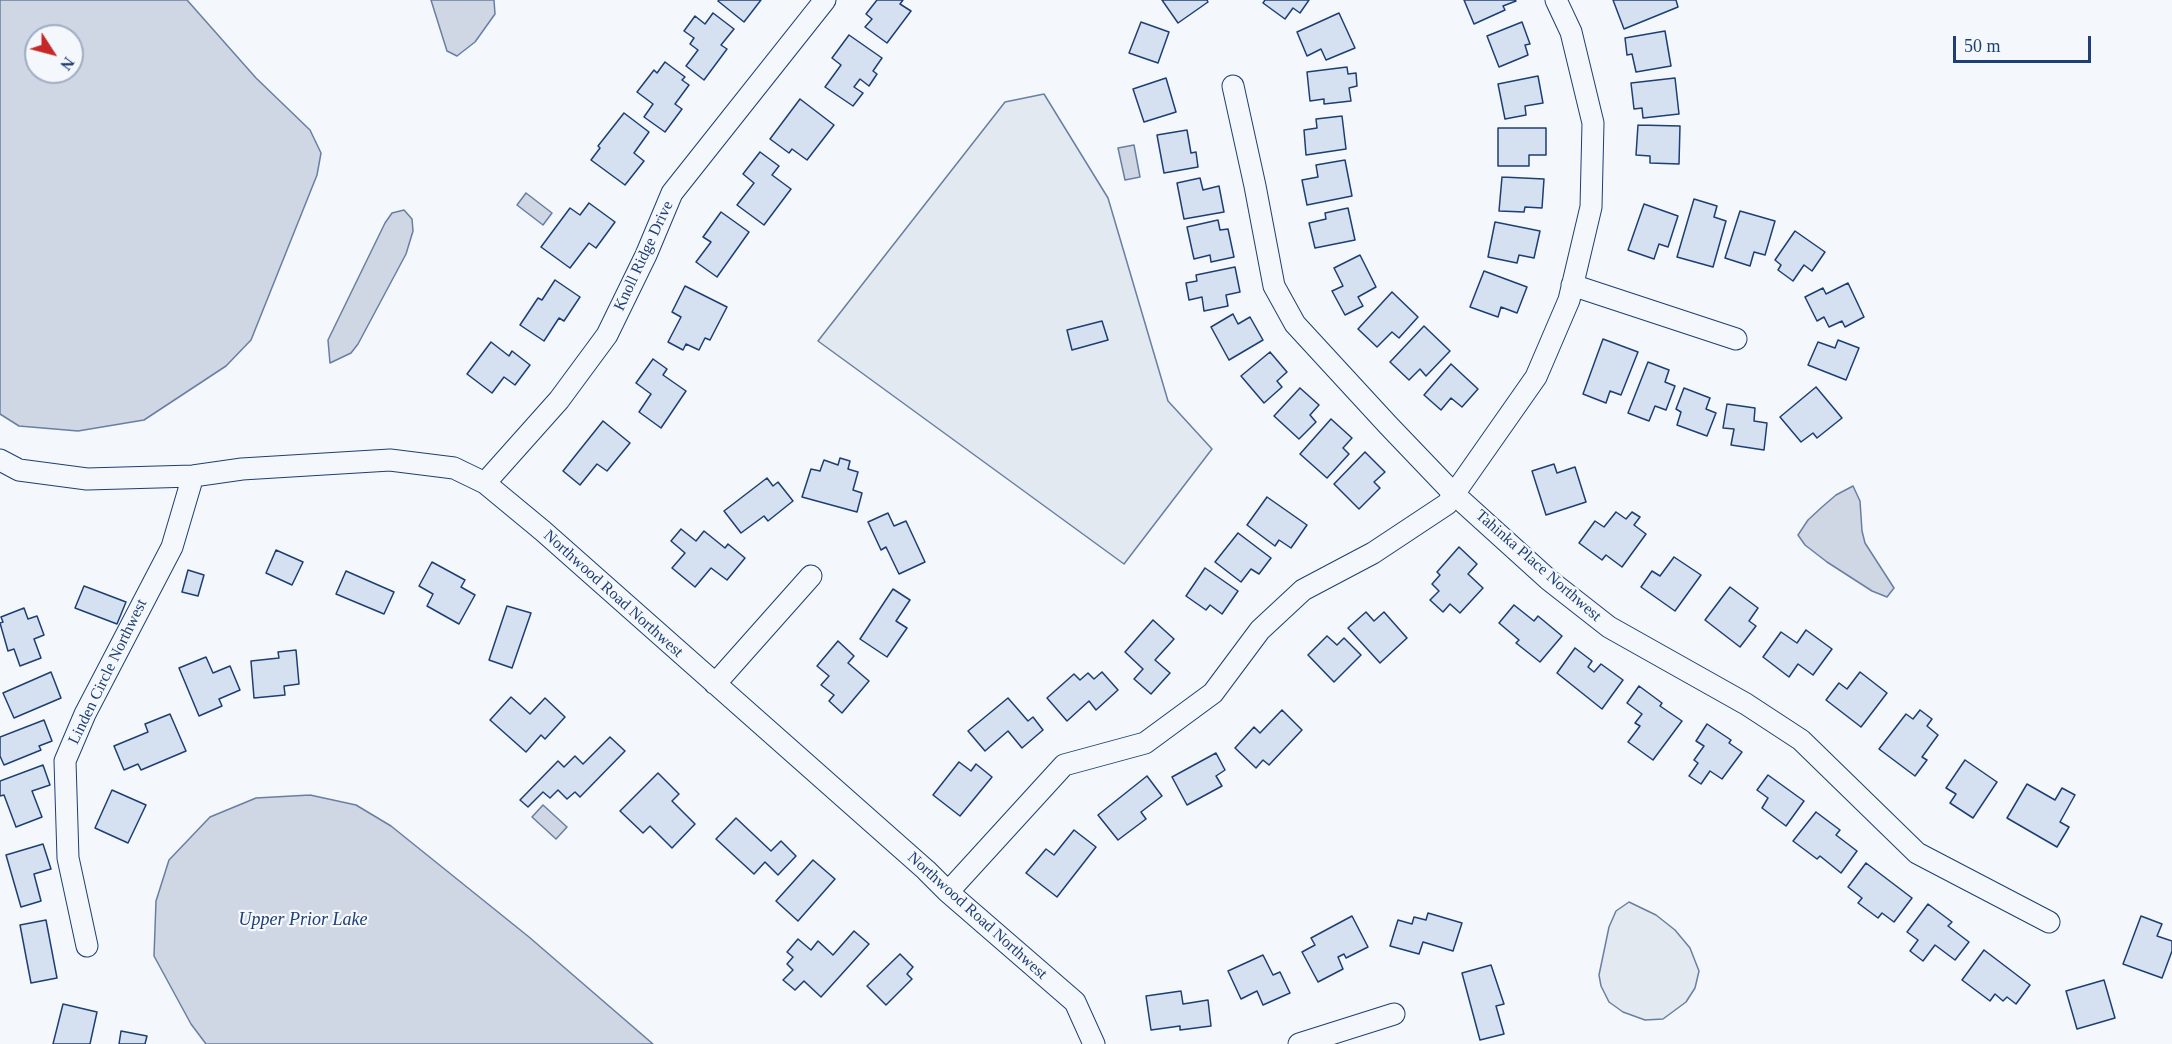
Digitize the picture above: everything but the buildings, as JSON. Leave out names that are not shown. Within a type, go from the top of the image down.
[{"type":"street","name":"Knoll Ridge Drive","points":[[486,483],[560,400],[607,335],[646,255],[672,193],[825,0]]},
{"type":"street","points":[[948,892],[1064,765],[1145,743],[1213,693],[1260,630],[1303,590],[1373,553],[1447,504],[1536,377],[1569,300],[1591,207],[1593,123],[1571,32],[1556,0]]},
{"type":"street","name":"Tahinka Place Northwest","points":[[1233,86],[1274,286],[1295,324],[1454,494],[1549,580],[1609,627],[1746,704],[1801,740],[1917,853],[2049,922]]},
{"type":"street","points":[[1572,285],[1736,339]]},
{"type":"street","name":"Northwood Road Northwest","points":[[0,460],[19,470],[87,480],[193,476],[242,469],[390,460],[454,468],[486,483],[1075,1002],[1094,1044]]},
{"type":"street","name":"Linden Circle Northwest","points":[[87,946],[68,858],[65,761],[84,714],[172,547],[193,476]]},
{"type":"street","points":[[715,684],[811,576]]},
{"type":"street","points":[[1299,1044],[1394,1014]]},
{"type":"shaded area","points":[[1044,94],[1108,198],[1168,401],[1212,449],[1124,564],[818,341],[1005,102]]},
{"type":"shaded area","points":[[1629,902],[1656,915],[1675,930],[1690,948],[1699,971],[1695,988],[1686,1002],[1663,1019],[1645,1020],[1623,1012],[1609,1002],[1601,986],[1599,975],[1609,927],[1616,911]]},
{"type":"water","points":[[0,0],[187,0],[256,78],[310,130],[321,153],[317,175],[251,340],[226,366],[144,420],[78,431],[19,426],[0,414]]},
{"type":"water","points":[[431,0],[494,0],[495,14],[475,42],[457,56],[447,51]]},
{"type":"water","points":[[1134,145],[1140,177],[1125,180],[1118,148]]},
{"type":"water","points":[[526,193],[552,213],[543,225],[517,205]]},
{"type":"water","points":[[404,210],[412,219],[413,231],[406,254],[358,344],[351,353],[330,363],[328,340],[385,223],[392,213]]},
{"type":"water","points":[[1853,486],[1860,501],[1865,543],[1894,588],[1887,597],[1872,591],[1827,562],[1805,545],[1798,535],[1808,520],[1822,507],[1836,495]]},
{"type":"water","name":"Upper Prior Lake","points":[[310,795],[356,805],[391,826],[529,937],[653,1044],[206,1044],[191,1024],[154,956],[156,901],[169,860],[210,817],[256,798]]},
{"type":"water","points":[[543,805],[567,827],[556,839],[532,817]]}]
